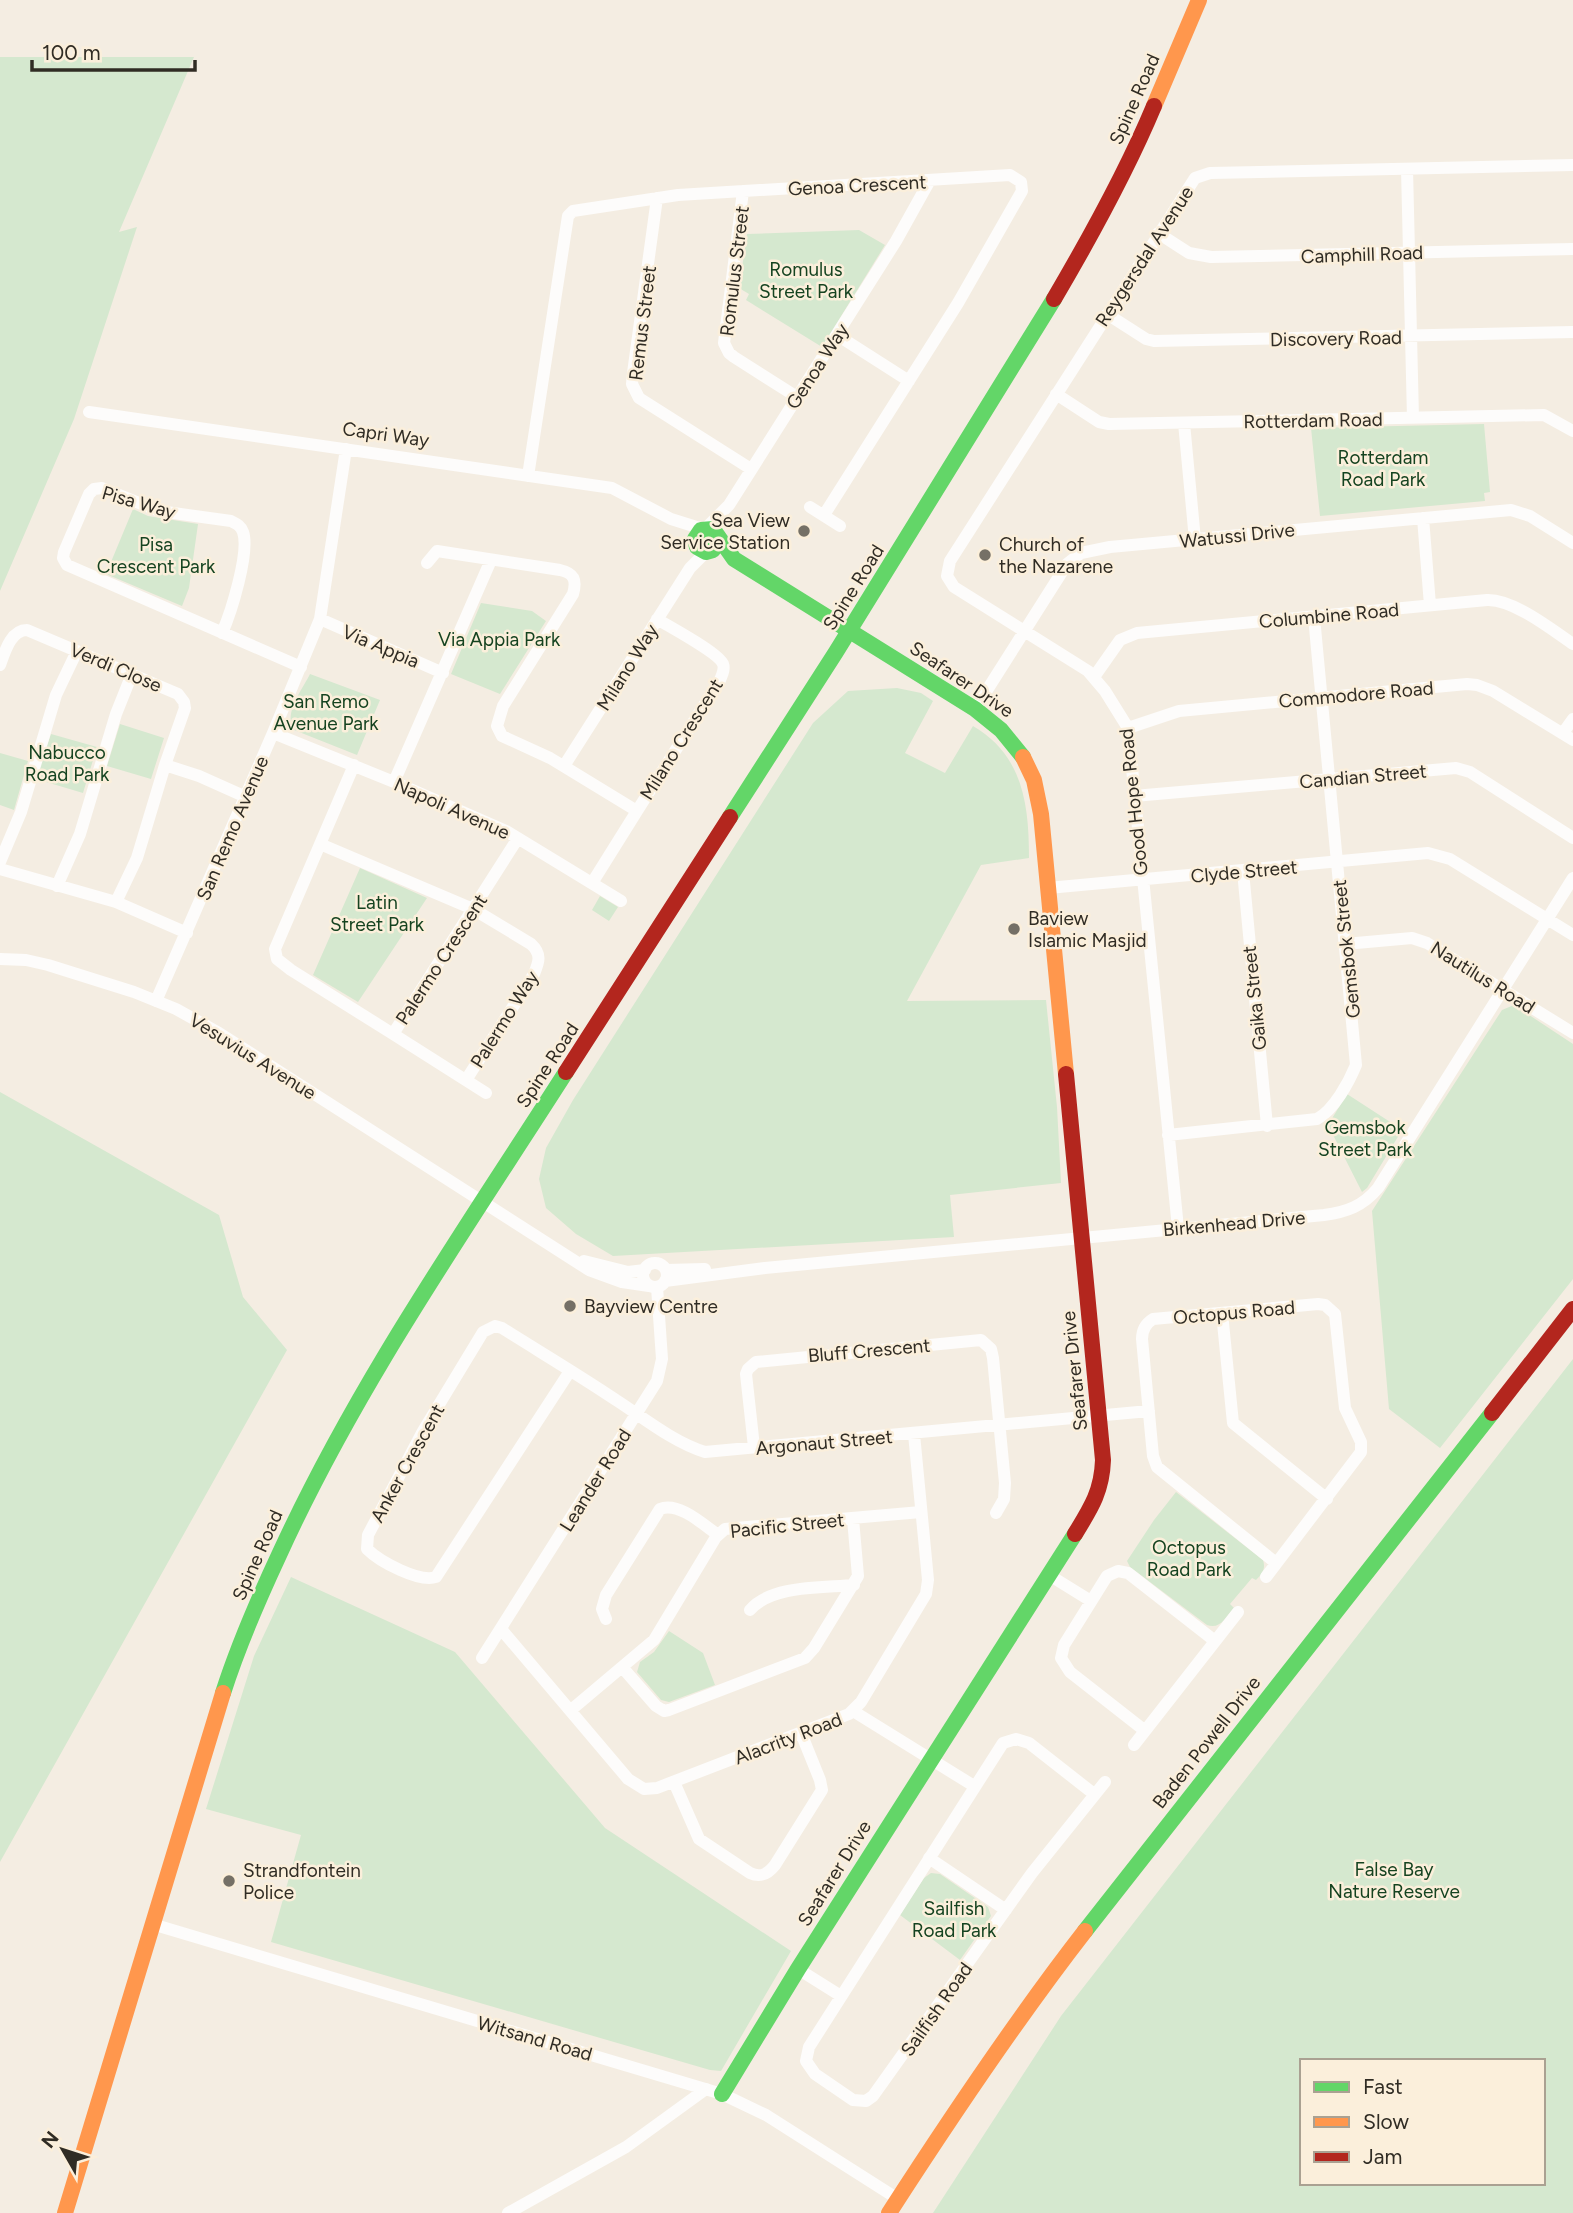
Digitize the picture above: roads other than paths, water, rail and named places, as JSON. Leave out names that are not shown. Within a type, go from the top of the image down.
[{"type":"main road","name":"Spine Road","points":[[65,2213],[226,1684],[262,1592],[293,1524],[366,1386],[849,632],[1026,346],[1096,227],[1137,146],[1199,0]]},
{"type":"main road","name":"Capri Way","points":[[707,541],[849,632]]},
{"type":"main road","name":"Seafarer Drive","points":[[714,2091],[798,1969],[1092,1507],[1102,1482],[1100,1416],[1040,806],[1031,770],[1007,734],[975,709],[849,632]]},
{"type":"main road","name":"Baden Powell Drive","points":[[889,2213],[958,2106],[1051,1975],[1573,1309]]},
{"type":"street","name":"Reygersdal Avenue","points":[[1024,631],[954,587],[947,576],[950,561],[1190,183],[1203,175],[1573,165]]},
{"type":"street","points":[[1408,169],[1413,418]]},
{"type":"street","name":"Genoa Crescent","points":[[528,476],[568,216],[573,211],[657,198],[1010,175],[1021,182],[1022,191],[958,303],[824,515]]},
{"type":"street","name":"Genoa Way","points":[[707,541],[896,241],[930,180]]},
{"type":"street","name":"Romulus Street","points":[[743,191],[724,343],[734,357],[797,397]]},
{"type":"street","name":"Remus Street","points":[[657,198],[633,373],[634,392],[639,398],[751,469]]},
{"type":"street","name":"Camphill Road","points":[[1158,233],[1189,253],[1211,257],[1573,249]]},
{"type":"street","name":"Discovery Road","points":[[1107,314],[1146,339],[1154,341],[1573,332]]},
{"type":"street","points":[[837,335],[909,381]]},
{"type":"street","name":"Rotterdam Road","points":[[1056,394],[1100,422],[1110,424],[1544,415],[1573,432]]},
{"type":"street","name":"Capri Way","points":[[89,412],[612,488],[707,541]]},
{"type":"street","points":[[1184,423],[1195,540]]},
{"type":"street","name":"San Remo Avenue","points":[[156,1001],[246,797],[320,619],[346,449]]},
{"type":"street","name":"Pisa Way","points":[[222,633],[235,601],[241,568],[244,536],[240,526],[231,521],[159,511],[102,488],[94,489],[89,494],[64,552],[63,558],[67,565],[222,633],[301,667]]},
{"type":"street","points":[[810,507],[840,526]]},
{"type":"street","name":"Watussi Drive","points":[[975,709],[1067,564],[1081,553],[1110,547],[1511,510],[1530,516],[1572,540]]},
{"type":"street","points":[[1423,518],[1430,605]]},
{"type":"street","name":"Milano Way","points":[[564,766],[707,541]]},
{"type":"street","points":[[427,563],[437,551],[568,572],[575,581],[573,594],[503,706],[497,726],[498,731],[508,740],[564,766]]},
{"type":"street","name":"Via Appia","points":[[394,782],[491,560]]},
{"type":"street","name":"Columbine Road","points":[[1094,677],[1116,645],[1129,635],[1487,600],[1502,601],[1573,644]]},
{"type":"street","name":"Gemsbok Street","points":[[1168,1135],[1308,1122],[1323,1116],[1353,1073],[1356,1055],[1314,617]]},
{"type":"street","name":"Via Appia","points":[[320,619],[443,673]]},
{"type":"street","name":"Milano Crescent","points":[[592,883],[720,680],[724,668],[721,660],[711,652],[657,619]]},
{"type":"street","name":"Verdi Close","points":[[0,665],[14,635],[23,629],[177,694],[184,702],[185,708],[137,858],[116,902]]},
{"type":"street","name":"Good Hope Road","points":[[1024,631],[1094,677],[1128,728],[1178,1228]]},
{"type":"street","points":[[0,862],[22,812],[56,695],[77,651]]},
{"type":"street","points":[[57,886],[80,834],[116,714],[132,674]]},
{"type":"street","name":"Commodore Road","points":[[1128,728],[1179,711],[1477,685],[1493,691],[1568,737]]},
{"type":"street","points":[[1568,737],[1573,719]]},
{"type":"street","name":"Napoli Avenue","points":[[273,733],[394,782],[518,838],[621,901]]},
{"type":"street","points":[[165,765],[218,783],[246,797]]},
{"type":"street","name":"Palermo Crescent","points":[[354,765],[275,949],[275,955],[291,970],[393,1034],[518,838]]},
{"type":"street","name":"Milano Crescent","points":[[564,766],[637,811]]},
{"type":"street","name":"Candian Street","points":[[1134,796],[1462,769],[1573,838]]},
{"type":"street","points":[[320,844],[473,909]]},
{"type":"street","name":"Clyde Street","points":[[1048,888],[1435,853],[1450,859],[1573,935]]},
{"type":"street","points":[[0,869],[116,902],[187,933]]},
{"type":"street","name":"Gaika Street","points":[[1242,871],[1267,1126]]},
{"type":"street","points":[[1547,918],[1573,878]]},
{"type":"street","name":"Palermo Way","points":[[466,1080],[540,961],[531,944],[473,909]]},
{"type":"street","name":"Birkenhead Drive","points":[[485,1202],[589,1270],[607,1277],[659,1281],[765,1268],[1341,1213],[1362,1204],[1380,1185],[1547,918]]},
{"type":"street","name":"Nautilus Road","points":[[1345,944],[1419,939],[1573,1033]]},
{"type":"street","name":"Vesuvius Avenue","points":[[0,959],[26,960],[48,965],[176,1009],[219,1033],[485,1202]]},
{"type":"street","points":[[393,1034],[486,1093]]},
{"type":"street","name":"Birkenhead Drive","points":[[571,1257],[628,1272],[645,1270],[653,1263],[661,1264],[659,1281]]},
{"type":"street","name":"Leander Road","points":[[482,1658],[637,1414],[662,1370],[659,1281],[644,1280],[645,1270]]},
{"type":"street","name":"Octopus Road","points":[[1266,1577],[1359,1458],[1362,1448],[1345,1408],[1335,1314],[1325,1305],[1318,1304],[1153,1319],[1146,1325],[1142,1339],[1157,1467],[1276,1563]]},
{"type":"street","points":[[1222,1314],[1233,1423],[1326,1499]]},
{"type":"street","name":"Anker Crescent","points":[[495,1326],[502,1328],[570,1371],[436,1577],[424,1579],[377,1559],[367,1549],[366,1540],[377,1516],[423,1431],[483,1332],[495,1326]]},
{"type":"street","name":"Bluff Crescent","points":[[754,1447],[746,1374],[757,1362],[977,1340],[991,1349],[1000,1426]]},
{"type":"street","name":"Argonaut Street","points":[[570,1371],[695,1449],[705,1451],[1149,1411]]},
{"type":"street","points":[[996,1513],[1004,1499],[1005,1483],[1000,1426]]},
{"type":"street","name":"Alacrity Road","points":[[501,1629],[633,1784],[650,1790],[853,1711],[926,1594],[928,1580],[914,1434]]},
{"type":"street","points":[[606,1619],[602,1609],[606,1595],[660,1508],[674,1507],[718,1535]]},
{"type":"street","name":"Pacific Street","points":[[571,1710],[654,1640],[718,1535],[725,1529],[921,1512]]},
{"type":"street","points":[[622,1667],[656,1706],[664,1711],[805,1658],[854,1585],[858,1567],[853,1519]]},
{"type":"street","points":[[1144,1730],[1070,1672],[1061,1658],[1063,1645],[1107,1576],[1123,1571],[1215,1641]]},
{"type":"street","points":[[1049,1575],[1091,1601]]},
{"type":"street","points":[[750,1610],[757,1602],[775,1593],[854,1585]]},
{"type":"street","points":[[1134,1745],[1238,1612]]},
{"type":"street","points":[[853,1711],[974,1786]]},
{"type":"street","points":[[674,1782],[699,1839],[750,1873],[766,1874],[775,1865],[822,1790],[801,1733]]},
{"type":"street","name":"Sailfish Road","points":[[1094,1794],[1028,1743],[1016,1739],[1003,1742],[809,2047],[806,2061],[815,2074],[853,2100],[866,2101],[878,2091],[1006,1910],[1105,1783]]},
{"type":"street","points":[[929,1858],[1006,1910]]},
{"type":"street","name":"Witsand Road","points":[[152,1924],[714,2091],[766,2115],[898,2199]]},
{"type":"street","points":[[798,1969],[841,1996]]},
{"type":"street","points":[[508,2213],[626,2147],[714,2091]]},
{"type":"place","name":"Sea View Service Station","points":[[804,531]]},
{"type":"place","name":"Church of the Nazarene","points":[[985,555]]},
{"type":"place","name":"Baview Islamic Masjid","points":[[1014,929]]},
{"type":"place","name":"Bayview Centre","points":[[570,1306]]},
{"type":"place","name":"Strandfontein Police","points":[[229,1881]]},
{"type":"park label","name":"Romulus Street Park","points":[[806,280]]},
{"type":"park label","name":"Rotterdam Road Park","points":[[1383,468]]},
{"type":"park label","name":"Pisa Crescent Park","points":[[156,555]]},
{"type":"park label","name":"Via Appia Park","points":[[499,639]]},
{"type":"park label","name":"San Remo Avenue Park","points":[[326,712]]},
{"type":"park label","name":"Nabucco Road Park","points":[[67,763]]},
{"type":"park label","name":"Latin Street Park","points":[[377,913]]},
{"type":"park label","name":"Gemsbok Street Park","points":[[1365,1138]]},
{"type":"park label","name":"Octopus Road Park","points":[[1189,1558]]},
{"type":"park label","name":"False Bay Nature Reserve","points":[[1394,1880]]},
{"type":"park label","name":"Sailfish Road Park","points":[[954,1919]]}]
